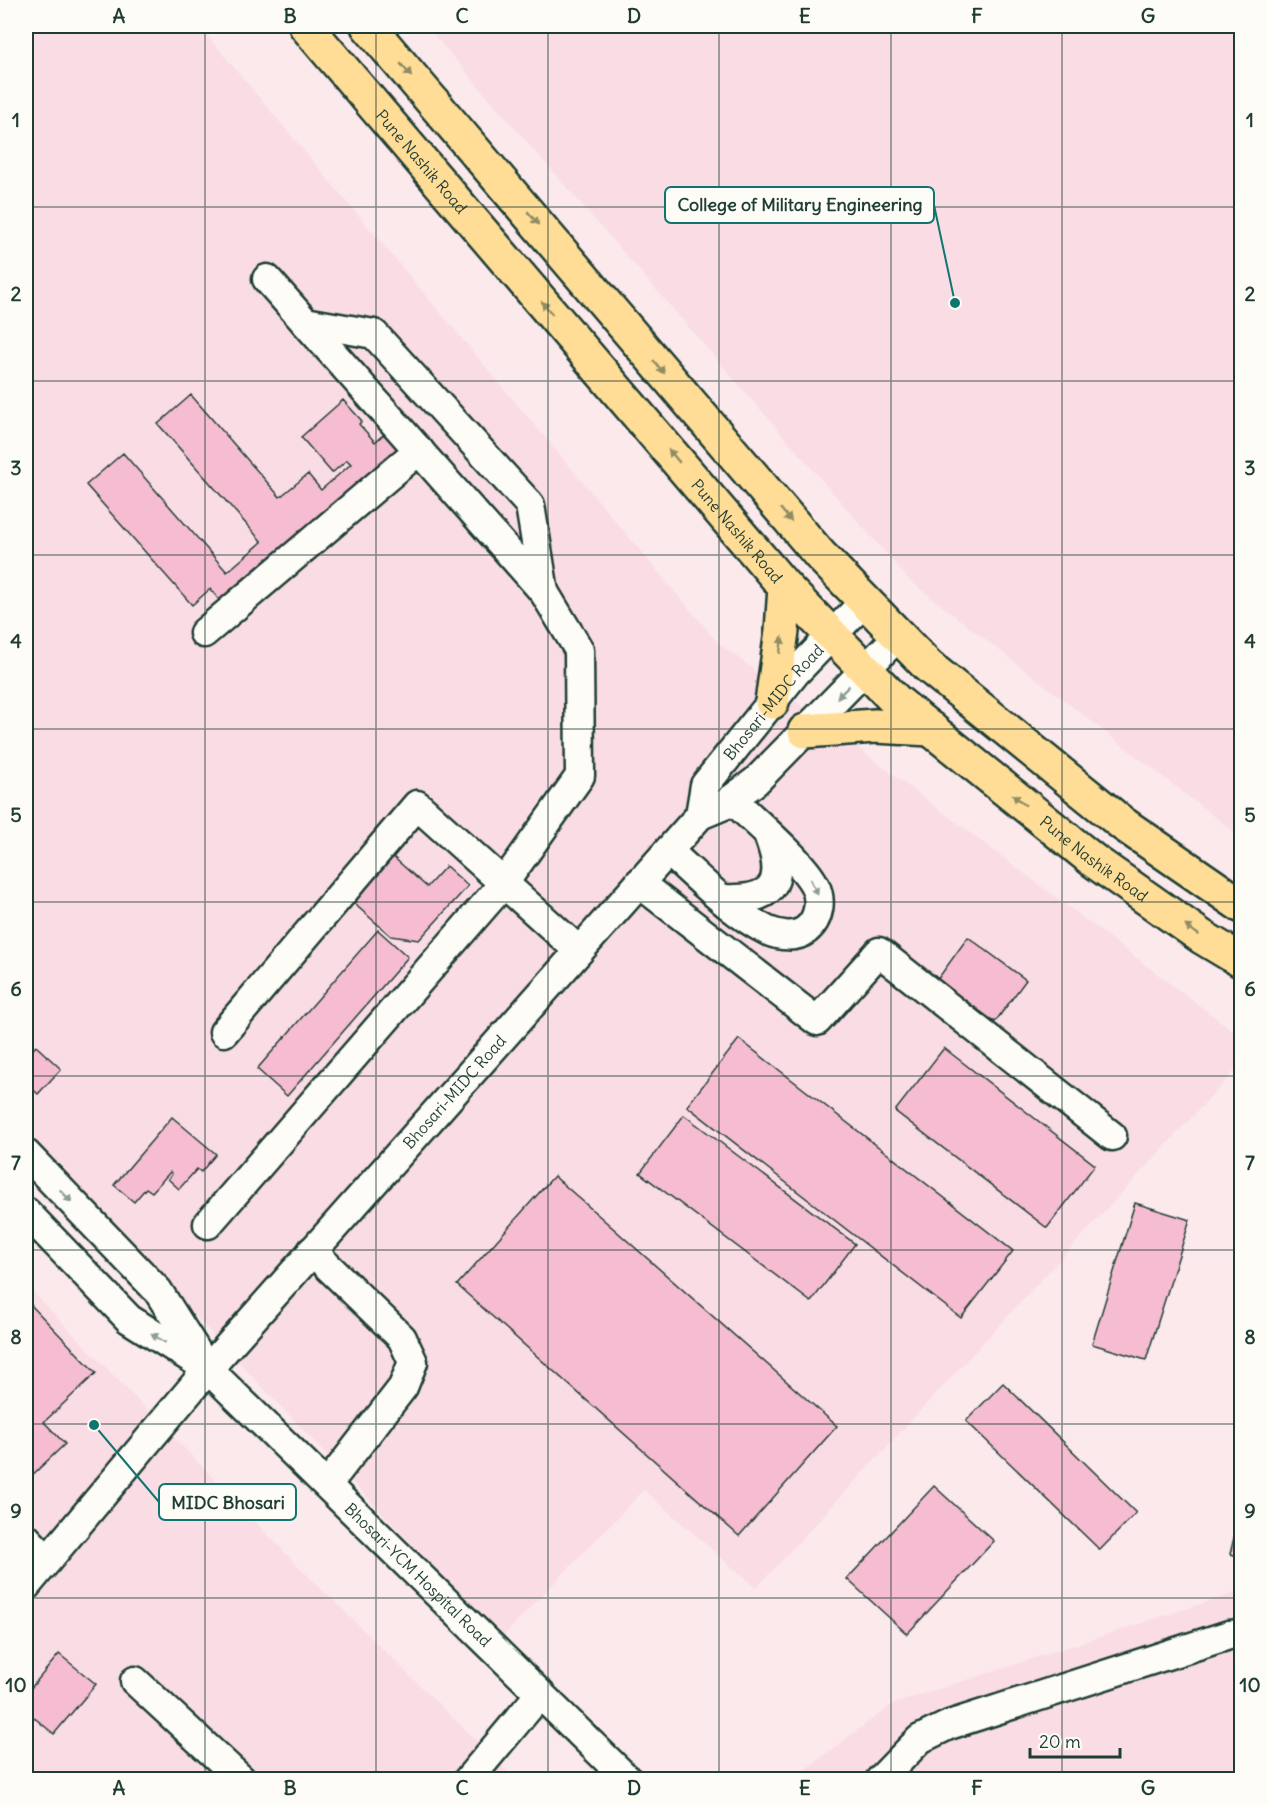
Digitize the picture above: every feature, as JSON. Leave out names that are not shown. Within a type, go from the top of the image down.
[{"type":"highway","name":"Pune Nashik Road","points":[[306,26],[785,587],[896,701],[1094,861],[1202,937],[1242,961]]},
{"type":"highway","points":[[368,26],[820,555],[928,666],[1123,824],[1242,906]]},
{"type":"highway","points":[[772,702],[782,631],[785,587]]},
{"type":"highway","points":[[805,731],[875,726],[931,729]]},
{"type":"street","points":[[207,1224],[504,883],[580,776],[579,650],[544,592],[267,279]]},
{"type":"street","points":[[304,321],[374,334],[530,505],[544,592]]},
{"type":"street","points":[[204,633],[419,450]]},
{"type":"street","name":"Bhosari-MIDC Road","points":[[700,815],[705,785],[796,672],[865,601]]},
{"type":"street","name":"Bhosari-MIDC Road","points":[[26,1586],[208,1369],[700,815],[732,799],[756,782],[899,635]]},
{"type":"street","points":[[668,851],[722,899],[769,931],[793,936],[806,930],[815,919],[820,900],[814,884],[801,867],[732,799]]},
{"type":"street","points":[[224,1032],[417,805],[579,951]]},
{"type":"street","points":[[722,899],[757,897],[771,885],[778,873],[777,857],[769,835]]},
{"type":"street","points":[[639,884],[817,1021],[879,952],[1112,1136]]},
{"type":"street","points":[[26,1154],[158,1291],[208,1369]]},
{"type":"street","points":[[26,1212],[129,1319],[208,1369]]},
{"type":"street","points":[[312,1251],[402,1338],[413,1362],[403,1387],[327,1485]]},
{"type":"street","name":"Bhosari-YCM Hospital Road","points":[[208,1369],[628,1779]]},
{"type":"street","points":[[26,1539],[47,1560]]},
{"type":"street","points":[[880,1779],[920,1739],[949,1725],[1229,1635],[1242,1634]]},
{"type":"street","points":[[135,1681],[242,1779]]},
{"type":"street","points":[[468,1779],[540,1694]]},
{"type":"shaded area","points":[[26,26],[199,26],[717,642],[1241,1037],[1241,1064],[756,1588],[644,1490],[501,1638],[26,1138]]},
{"type":"shaded area","points":[[426,26],[1241,26],[1241,837],[910,581]]},
{"type":"shaded area","points":[[26,1285],[298,1566],[515,1779],[26,1779]]},
{"type":"shaded area","points":[[1241,1591],[1241,1779],[791,1780],[893,1704]]},
{"type":"building","points":[[191,395],[280,497],[308,474],[321,490],[351,464],[347,460],[332,473],[301,437],[343,400],[362,421],[359,424],[375,442],[384,434],[400,452],[364,484],[361,480],[221,602],[210,589],[192,605],[86,485],[123,453],[227,572],[262,542],[158,424]]},
{"type":"building","points":[[392,856],[427,887],[446,866],[468,886],[419,940],[391,936],[351,901]]},
{"type":"building","points":[[378,930],[408,957],[287,1096],[257,1069]]},
{"type":"building","points":[[968,937],[1026,980],[995,1022],[937,980]]},
{"type":"building","points":[[739,1039],[1013,1251],[961,1318],[687,1106]]},
{"type":"building","points":[[36,1046],[61,1069],[38,1094],[26,1083],[26,1057]]},
{"type":"building","points":[[944,1048],[1095,1165],[1047,1228],[895,1111]]},
{"type":"building","points":[[684,1115],[855,1244],[811,1302],[640,1173]]},
{"type":"building","points":[[172,1117],[216,1154],[201,1172],[197,1169],[179,1189],[168,1179],[172,1174],[170,1172],[152,1192],[146,1188],[134,1202],[114,1185]]},
{"type":"building","points":[[554,1176],[837,1426],[739,1536],[457,1285]]},
{"type":"building","points":[[1135,1203],[1190,1220],[1146,1360],[1092,1344]]},
{"type":"building","points":[[27,1301],[96,1373],[44,1422],[65,1444],[27,1480]]},
{"type":"building","points":[[1003,1383],[1136,1513],[1100,1550],[966,1421]]},
{"type":"building","points":[[934,1486],[994,1541],[907,1634],[847,1579]]},
{"type":"building","points":[[1242,1505],[1242,1557],[1230,1554]]},
{"type":"building","points":[[59,1654],[96,1684],[54,1734],[26,1711],[26,1694]]},
{"type":"place","name":"College of Military Engineering","points":[[955,303]]},
{"type":"place","name":"MIDC Bhosari","points":[[94,1425]]}]
